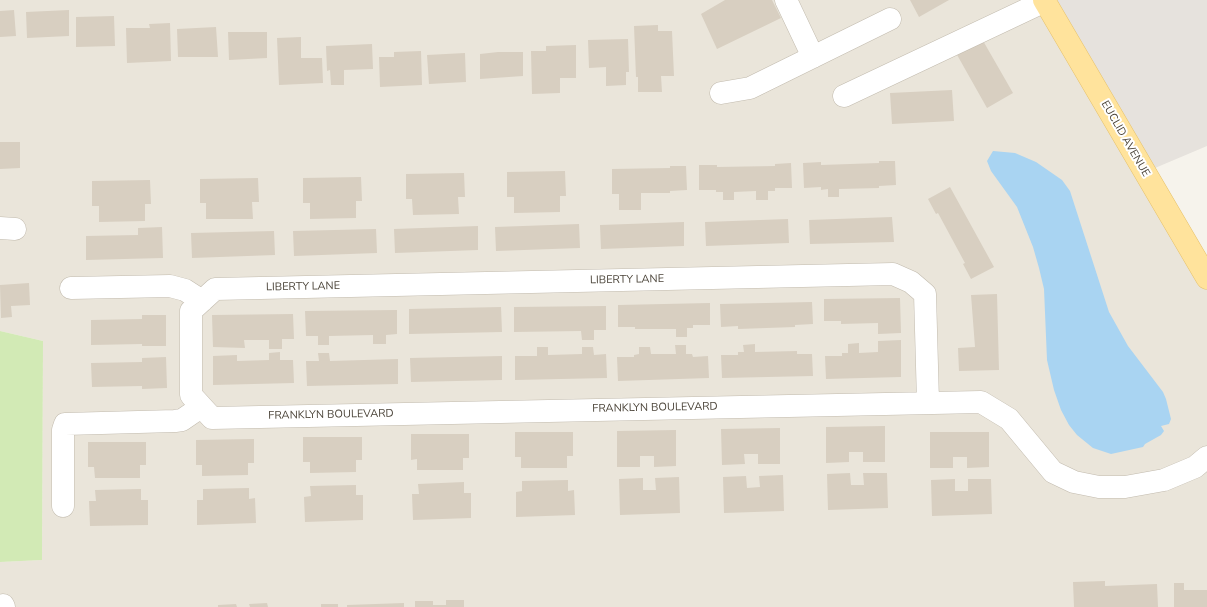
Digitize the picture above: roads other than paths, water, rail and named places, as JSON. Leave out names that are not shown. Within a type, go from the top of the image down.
[{"type":"main road","name":"EUCLID AVENUE","points":[[1044,1],[1207,278]]},
{"type":"street","points":[[786,0],[813,57]]},
{"type":"street","points":[[844,96],[1044,1]]},
{"type":"street","points":[[721,93],[750,88],[890,19]]},
{"type":"street","name":"LIBERTY LANE","points":[[209,295],[894,274],[911,282],[925,294],[928,402]]},
{"type":"street","points":[[71,288],[178,286],[209,295]]},
{"type":"street","name":"FRANKLYN BOULEVARD","points":[[209,295],[191,311],[191,395],[212,418],[981,402],[1009,419],[1054,472],[1074,482],[1099,487],[1119,487],[1149,483],[1164,480],[1195,468],[1207,456]]},
{"type":"street","points":[[63,506],[62,430],[65,424],[175,421],[182,420],[202,407]]},
{"type":"water","points":[[993,151],[1015,153],[1036,162],[1062,180],[1070,191],[1109,312],[1128,346],[1163,392],[1166,399],[1171,419],[1169,424],[1161,426],[1164,431],[1161,435],[1145,444],[1143,447],[1111,454],[1093,448],[1077,435],[1069,425],[1061,410],[1054,390],[1047,360],[1044,289],[1039,268],[1033,247],[1017,207],[991,171],[987,161]]}]
